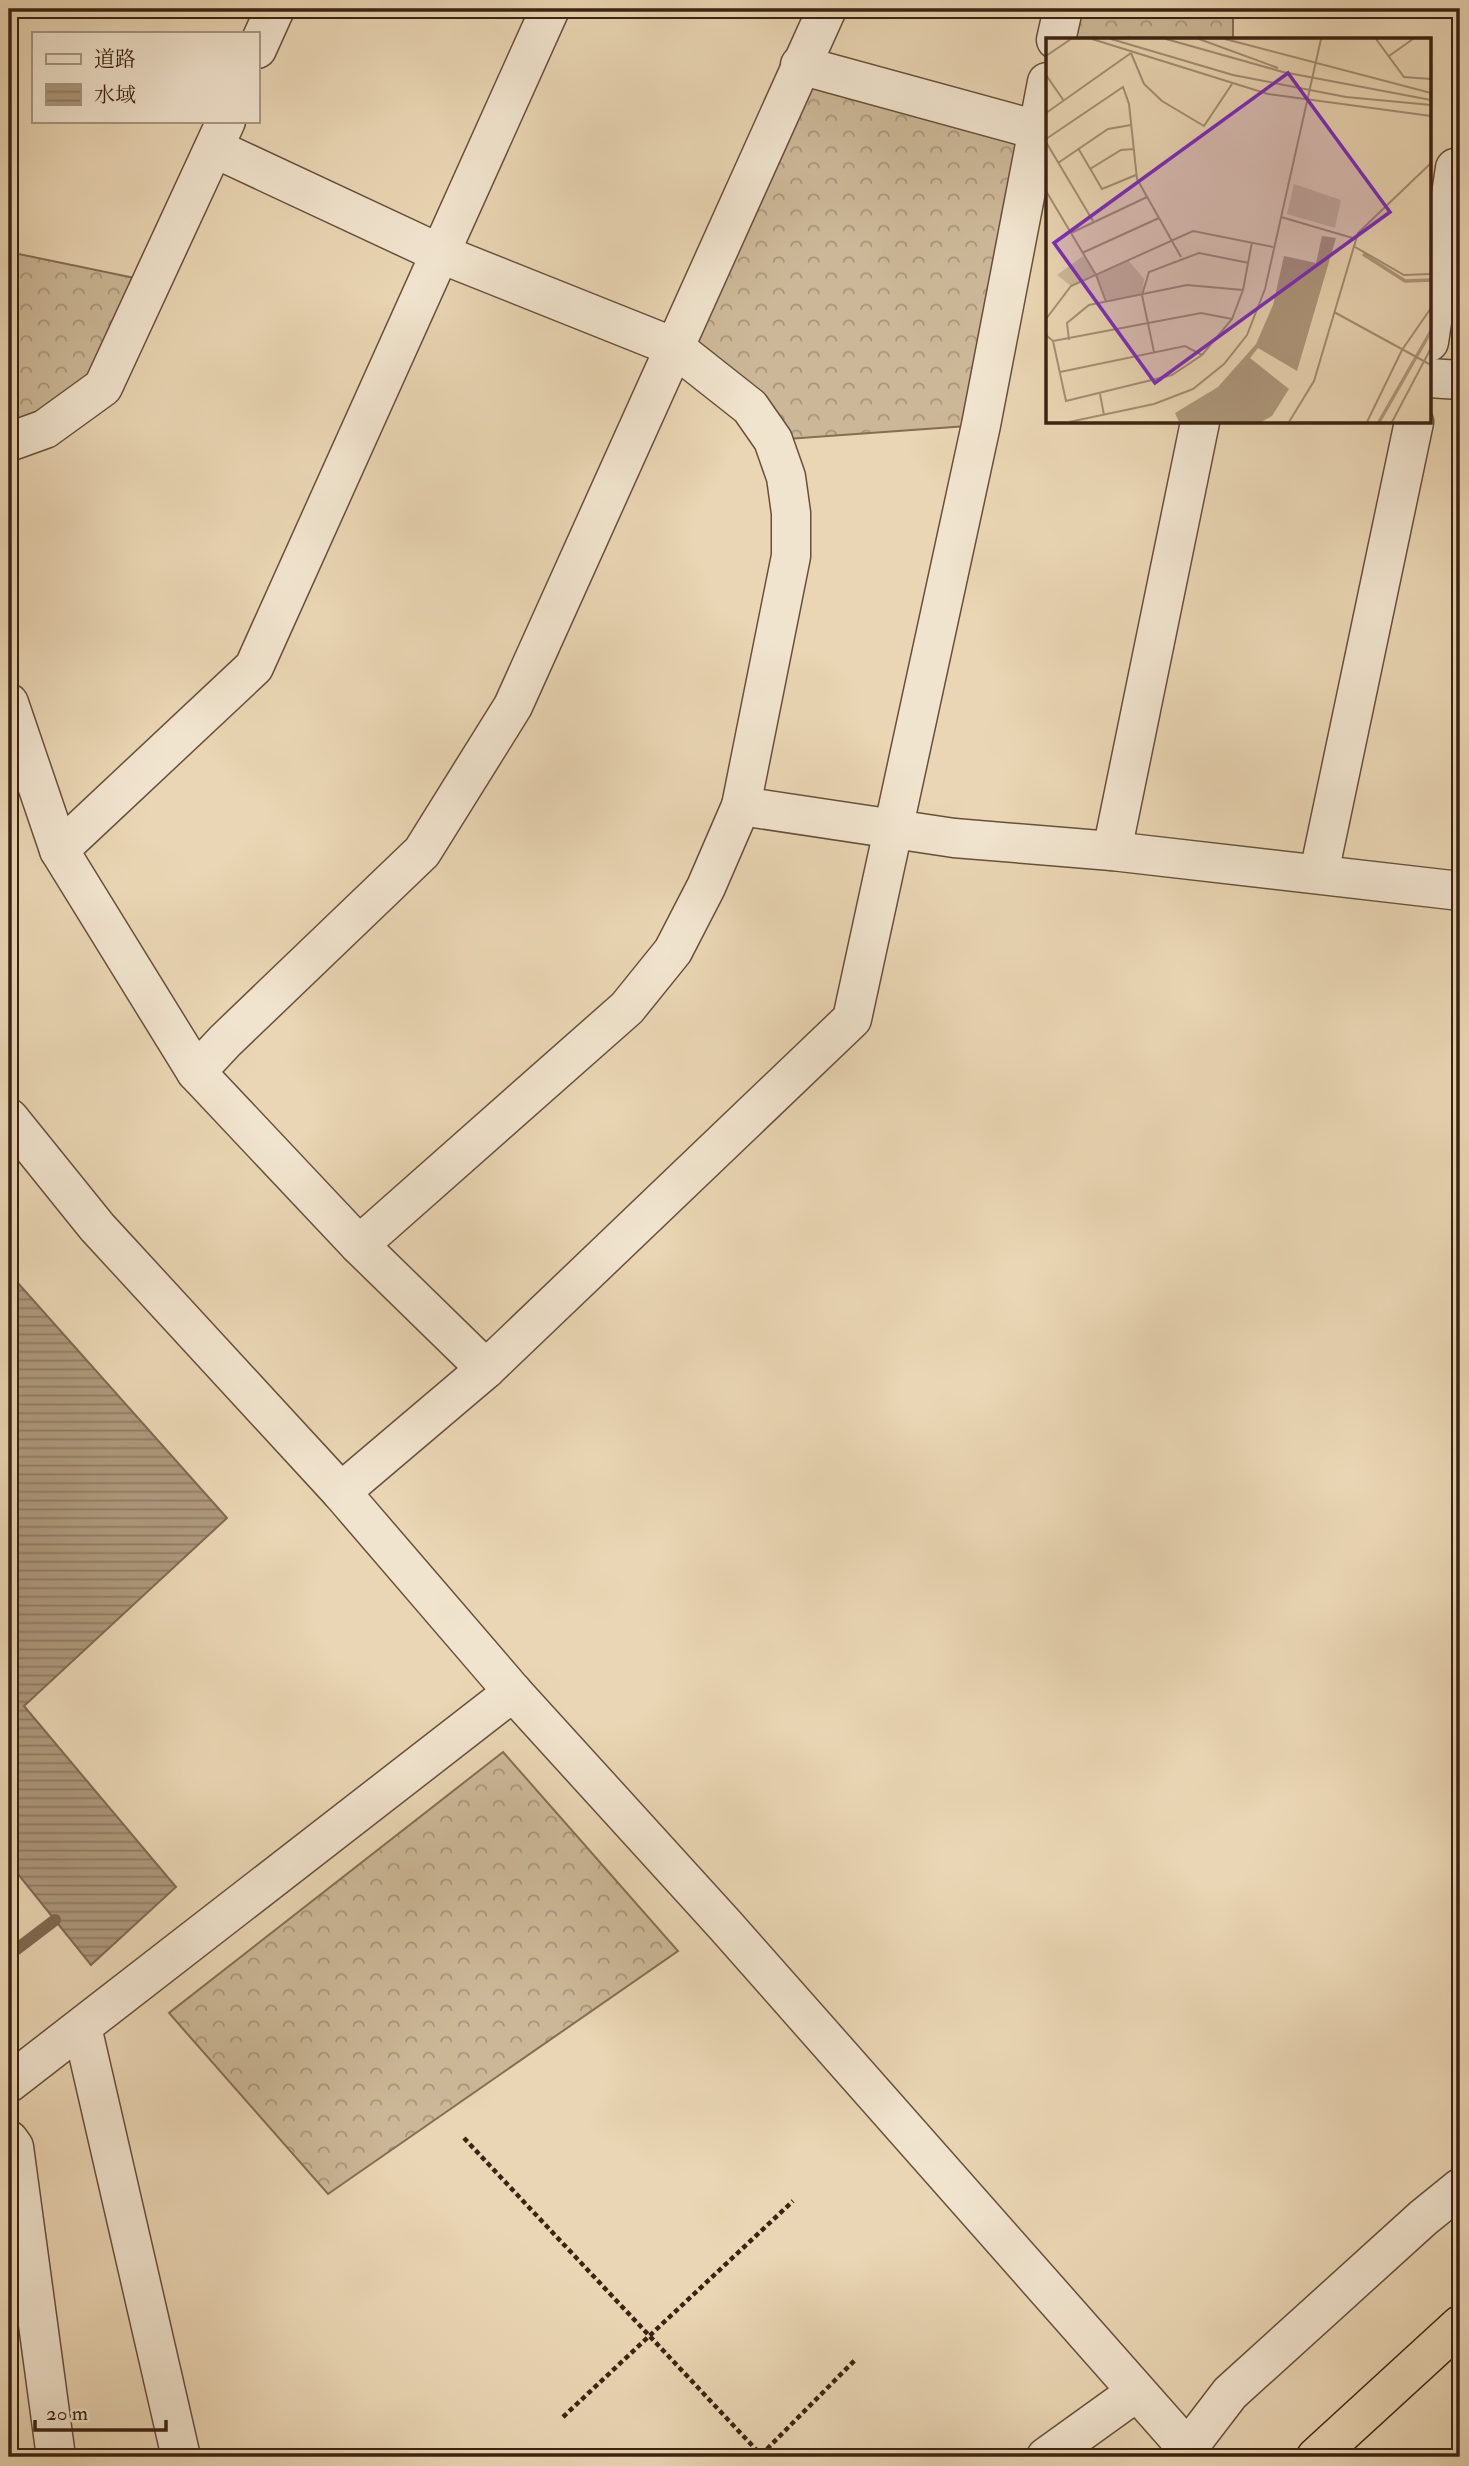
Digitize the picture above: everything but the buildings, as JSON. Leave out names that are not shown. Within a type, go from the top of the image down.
[{"type":"highway","points":[[1316,2457],[1460,2325]]},
{"type":"street","points":[[259,45],[275,9]]},
{"type":"street","points":[[59,850],[254,667],[550,9]]},
{"type":"street","points":[[197,1072],[225,1041],[422,852],[513,706],[827,9]]},
{"type":"street","points":[[1056,38],[1063,9]]},
{"type":"street","points":[[800,65],[1042,130]]},
{"type":"street","points":[[341,1492],[486,1369],[852,1019],[981,425],[1042,130],[1046,92]]},
{"type":"street","points":[[9,442],[45,429],[103,387],[220,134],[441,254],[674,347],[750,407],[774,440],[786,477],[791,513],[792,556],[741,806],[706,887],[673,951],[627,1008],[359,1245]]},
{"type":"street","points":[[1430,333],[1448,167]]},
{"type":"street","points":[[1430,378],[1460,380]]},
{"type":"street","points":[[1112,851],[1200,424]]},
{"type":"street","points":[[1319,873],[1414,424]]},
{"type":"street","points":[[9,703],[59,850],[197,1072],[359,1245],[486,1369]]},
{"type":"street","points":[[741,806],[954,838],[1112,851],[1460,891]]},
{"type":"street","points":[[9,1118],[97,1227],[341,1492],[513,1692],[743,1946],[1188,2455],[1230,2393],[1423,2218],[1460,2188]]},
{"type":"street","points":[[9,2083],[513,1692]]},
{"type":"street","points":[[82,2026],[181,2457]]},
{"type":"street","points":[[9,2140],[14,2147],[56,2457]]},
{"type":"street","points":[[1046,2457],[1135,2393]]},
{"type":"path","points":[[464,2138],[762,2456],[855,2360]]},
{"type":"path","points":[[564,2417],[793,2201]]},
{"type":"green space","points":[[1061,9],[1233,9],[1233,38],[1055,38]]},
{"type":"green space","points":[[800,65],[1036,130],[981,425],[773,440],[674,347]]},
{"type":"green space","points":[[9,252],[149,281],[103,387],[9,442]]},
{"type":"green space","points":[[503,1752],[678,1951],[328,2194],[169,2013]]},
{"type":"water","points":[[9,1273],[227,1518],[24,1706],[176,1887],[91,1965],[9,1863]]},
{"type":"waterway","points":[[9,1955],[55,1920]]}]
